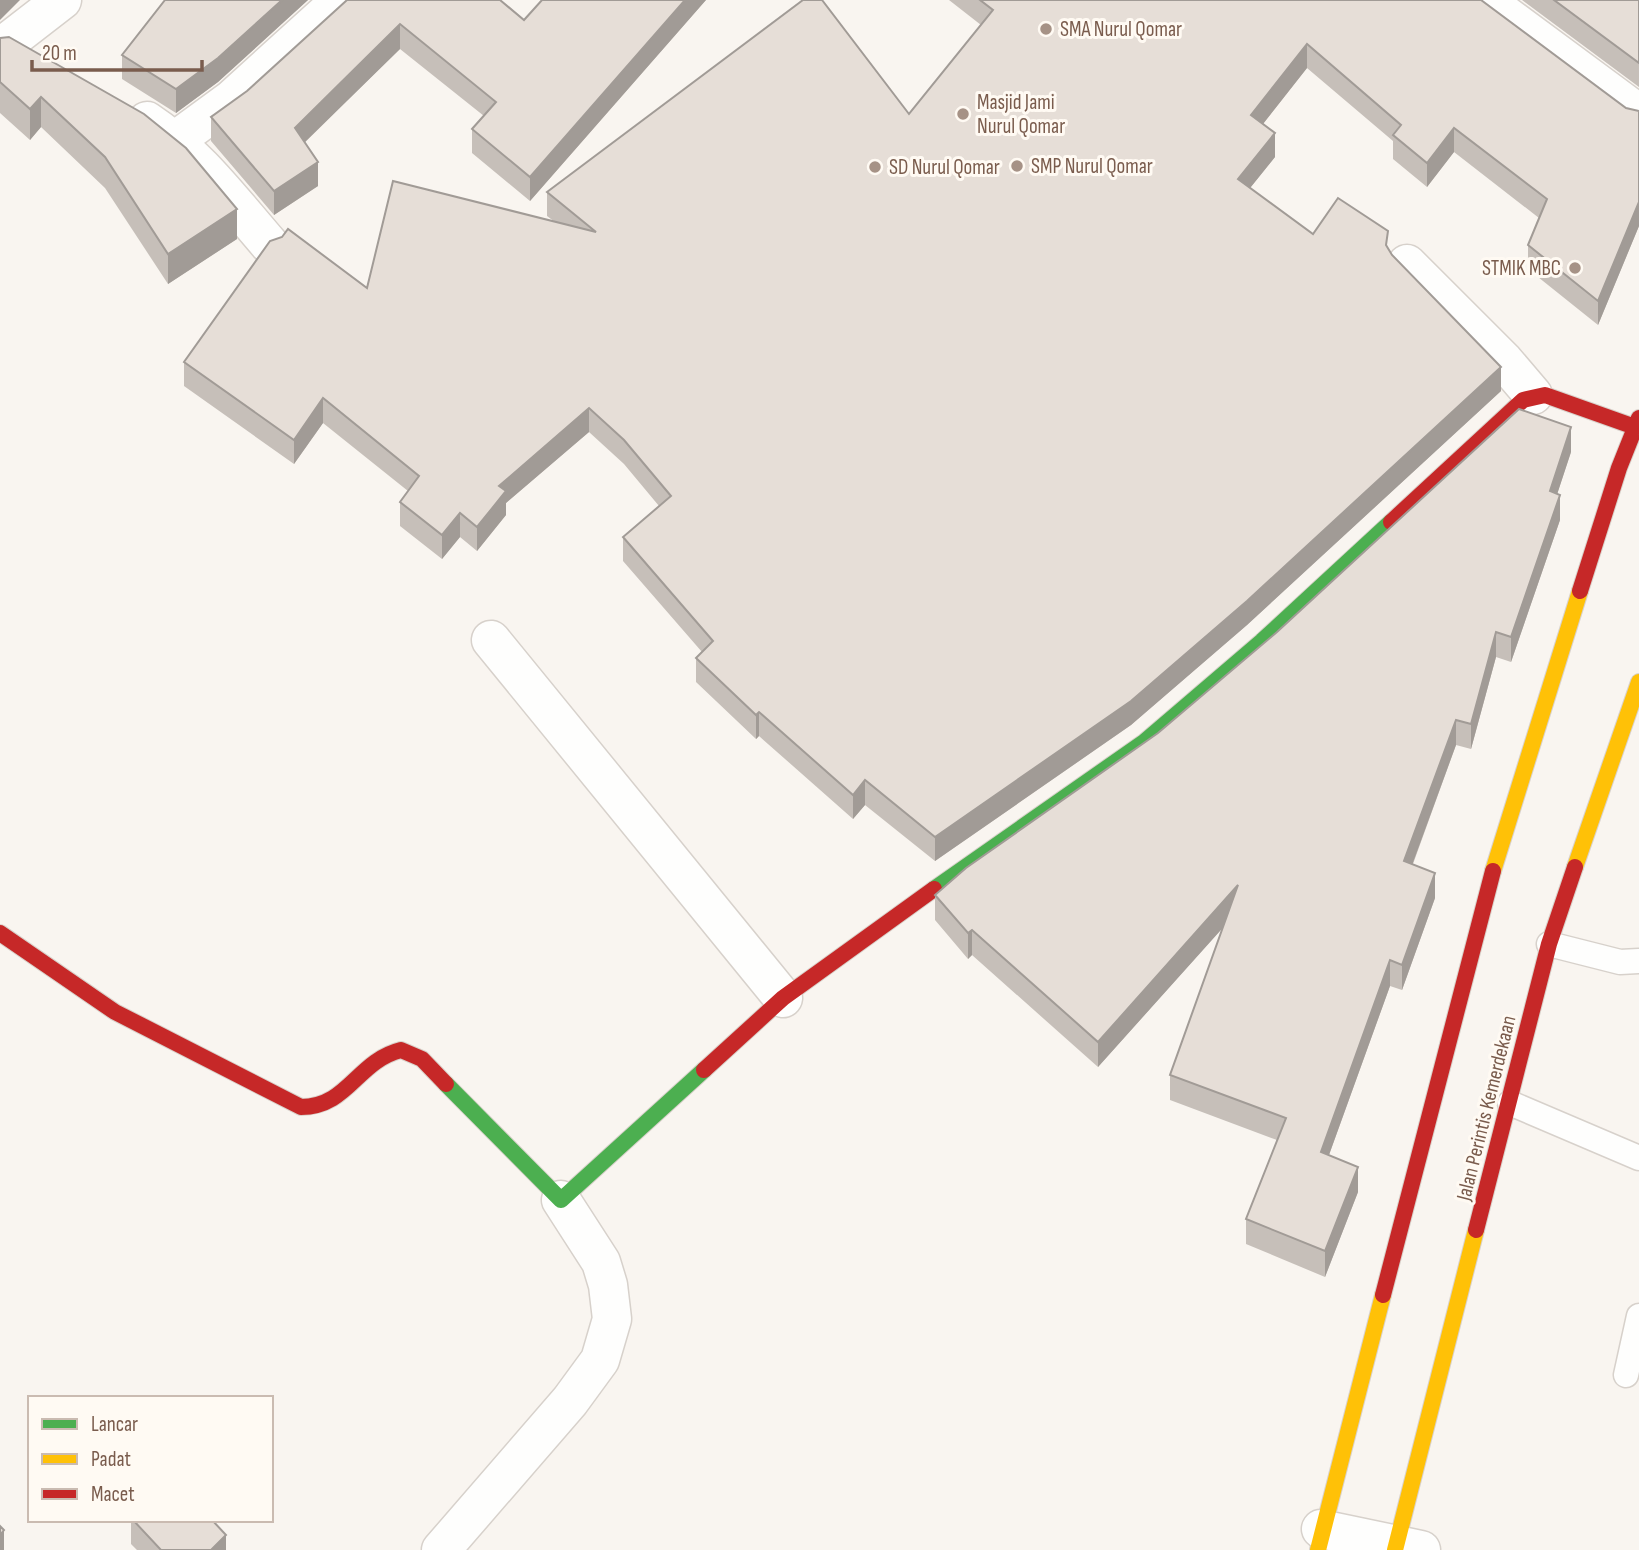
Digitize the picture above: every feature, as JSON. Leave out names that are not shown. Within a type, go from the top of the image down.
[{"type":"main road","points":[[0,933],[115,1012],[164,1040],[301,1107],[320,1108],[340,1096],[367,1066],[382,1056],[401,1050],[422,1059],[561,1200],[783,998],[1027,822],[1144,742],[1262,641],[1514,407],[1533,395],[1545,395],[1637,422],[1619,468],[1485,896],[1319,1539]]},
{"type":"main road","name":"Jalan Perintis Kemerdekaan","points":[[1404,1548],[1549,943],[1639,682]]},
{"type":"street","points":[[4,45],[62,0]]},
{"type":"street","points":[[176,140],[232,99],[341,0]]},
{"type":"street","points":[[1485,0],[1639,114]]},
{"type":"street","points":[[4,45],[42,60]]},
{"type":"street","points":[[119,104],[176,140],[201,163],[269,244]]},
{"type":"street","points":[[1407,264],[1504,361],[1533,395]]},
{"type":"street","points":[[491,640],[783,998]]},
{"type":"street","points":[[441,1550],[570,1401],[600,1360],[612,1319],[608,1285],[601,1262],[561,1200]]},
{"type":"street","points":[[1319,1539],[1404,1548]]},
{"type":"lane","points":[[1549,943],[1620,962],[1639,961]]},
{"type":"lane","points":[[1510,1102],[1639,1158]]},
{"type":"lane","points":[[1626,1375],[1639,1316]]},
{"type":"building","points":[[165,0],[282,0],[218,58],[176,89],[122,55]]},
{"type":"building","points":[[347,0],[500,0],[524,20],[542,0],[685,0],[530,177],[472,129],[496,102],[400,24],[295,128],[318,162],[274,191],[211,117],[247,91]]},
{"type":"building","points":[[803,0],[822,0],[909,114],[993,10],[980,0],[1481,0],[1626,108],[1639,111],[1639,202],[1598,301],[1528,245],[1547,199],[1454,128],[1427,163],[1393,135],[1401,125],[1307,44],[1251,115],[1275,133],[1238,179],[1313,234],[1338,198],[1388,231],[1386,245],[1392,255],[1501,367],[1247,601],[1131,701],[935,837],[865,780],[853,795],[759,712],[756,715],[696,658],[713,641],[623,537],[671,496],[624,440],[589,408],[499,486],[506,491],[477,527],[460,513],[442,535],[400,502],[419,476],[323,398],[294,440],[184,362],[270,241],[282,237],[288,229],[367,288],[393,181],[596,232],[547,192]]},
{"type":"building","points":[[1554,0],[1639,0],[1639,63]]},
{"type":"building","points":[[9,37],[144,114],[186,148],[237,209],[168,254],[105,157],[41,97],[30,109],[0,82],[0,38]]},
{"type":"building","points":[[1519,409],[1571,427],[1550,491],[1560,495],[1511,637],[1496,632],[1471,724],[1456,720],[1404,861],[1435,873],[1402,965],[1390,960],[1321,1152],[1358,1167],[1325,1251],[1246,1219],[1286,1118],[1170,1075],[1238,885],[1098,1042],[972,930],[968,933],[935,895],[966,868],[1158,733],[1277,632]]},
{"type":"building","points":[[135,1522],[214,1522],[226,1535],[211,1550],[161,1550]]},
{"type":"traffic: fast","points":[[934,889],[1144,742],[1262,641],[1391,522]]},
{"type":"traffic: fast","points":[[446,1084],[561,1200],[704,1070]]},
{"type":"traffic: slow","points":[[1493,871],[1580,591]]},
{"type":"traffic: slow","points":[[1575,867],[1639,682]]},
{"type":"traffic: slow","points":[[1395,1550],[1476,1230]]},
{"type":"traffic: slow","points":[[1318,1550],[1383,1295]]},
{"type":"traffic: jam","points":[[1391,522],[1523,400],[1545,395],[1635,427]]},
{"type":"traffic: jam","points":[[1580,591],[1619,468],[1639,418]]},
{"type":"traffic: jam","points":[[1476,1230],[1549,944],[1575,867]]},
{"type":"traffic: jam","points":[[1383,1295],[1493,871]]},
{"type":"traffic: jam","points":[[704,1070],[783,998],[934,889]]},
{"type":"traffic: jam","points":[[0,933],[115,1012],[301,1107],[330,1100],[373,1064],[401,1050],[422,1059],[446,1084]]},
{"type":"place","name":"SMA Nurul Qomar","points":[[1046,29]]},
{"type":"place","name":"Masjid Jami Nurul Qomar","points":[[963,114]]},
{"type":"place","name":"SMP Nurul Qomar","points":[[1017,166]]},
{"type":"place","name":"SD Nurul Qomar","points":[[875,167]]},
{"type":"place","name":"STMIK MBC","points":[[1575,268]]}]
